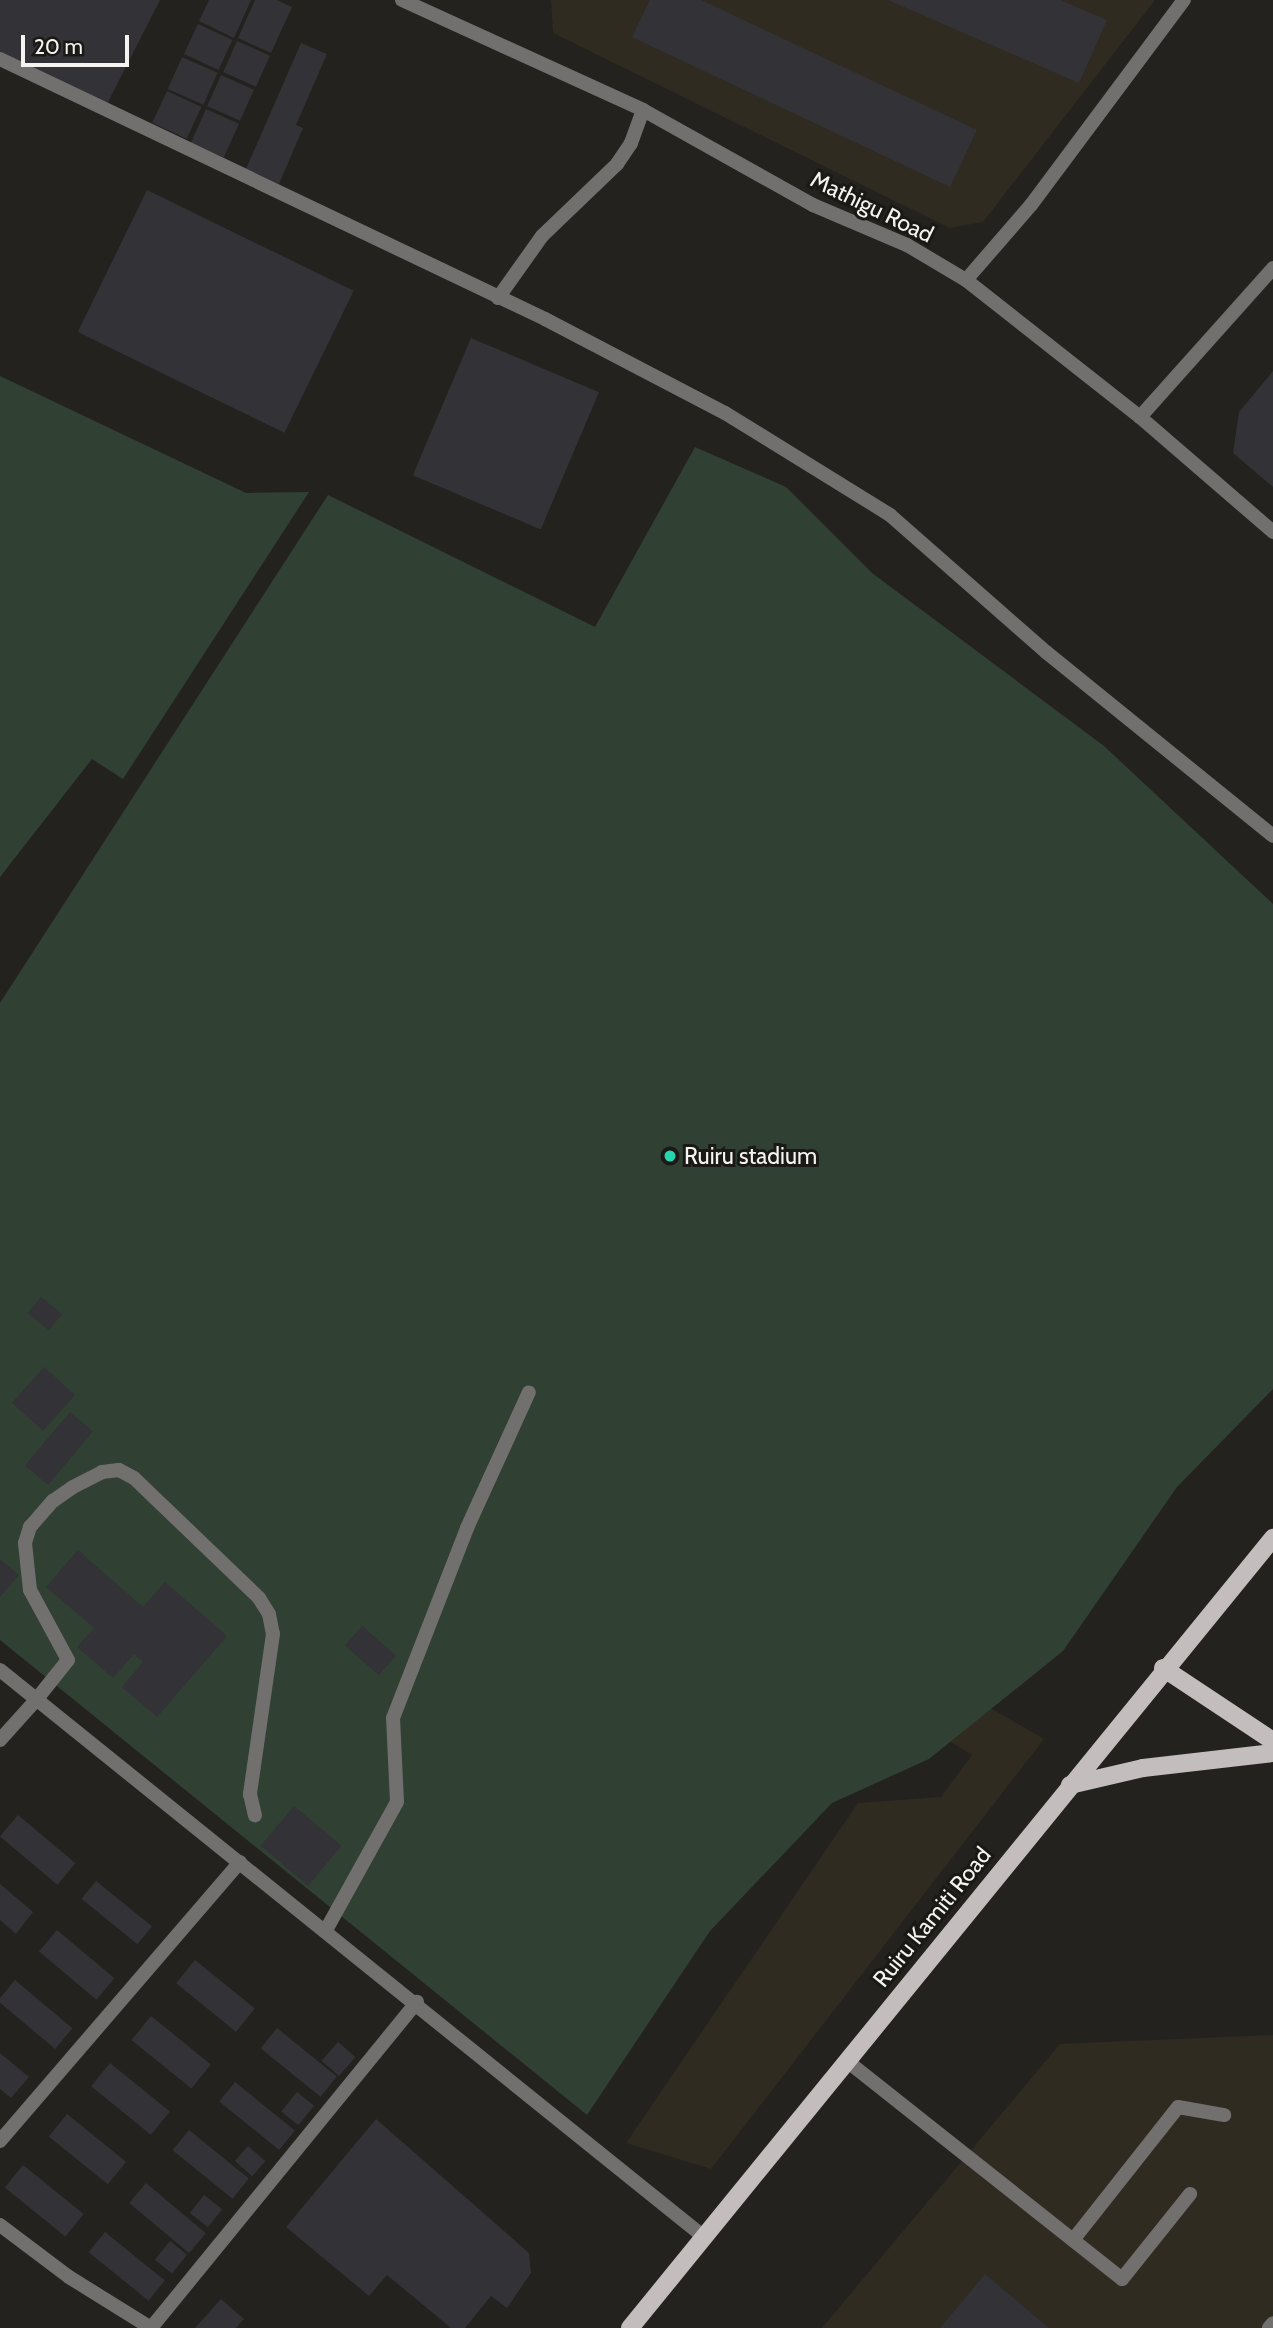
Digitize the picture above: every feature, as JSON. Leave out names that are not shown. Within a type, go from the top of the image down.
[{"type":"main road","name":"Ruiru Kamiti Road","points":[[630,2328],[1163,1668],[1273,1538]]},
{"type":"main road","points":[[1163,1668],[1273,1741]]},
{"type":"main road","points":[[1070,1785],[1143,1768],[1273,1753]]},
{"type":"street","name":"Mathigu Road","points":[[402,0],[643,110],[813,205],[907,245],[966,280],[1140,417],[1273,532]]},
{"type":"street","points":[[966,280],[1075,146],[1184,0]]},
{"type":"street","points":[[0,59],[498,298],[725,413],[890,515],[1046,652],[1273,836]]},
{"type":"street","points":[[498,298],[542,236],[617,164],[631,143],[643,110]]},
{"type":"street","points":[[1140,417],[1273,268]]},
{"type":"street","points":[[326,1930],[397,1802],[393,1718],[472,1516],[528,1392]]},
{"type":"street","points":[[0,1740],[68,1660],[30,1590],[25,1543],[30,1527],[53,1501],[73,1487],[102,1472],[119,1470],[134,1478],[249,1589],[269,1614],[273,1634],[250,1794],[254,1815]]},
{"type":"street","points":[[0,1670],[417,2002],[704,2237]]},
{"type":"street","points":[[0,2141],[240,1862]]},
{"type":"street","points":[[0,2225],[69,2277],[151,2328],[417,2002]]},
{"type":"street","points":[[847,2061],[1122,2279],[1190,2194]]},
{"type":"street","points":[[1073,2240],[1178,2107],[1224,2115]]},
{"type":"street","points":[[1269,2328],[1273,2323]]},
{"type":"shaded area","points":[[551,0],[1155,0],[983,222],[950,228],[553,33]]},
{"type":"shaded area","points":[[952,1686],[1044,1739],[711,2169],[626,2143],[858,1803],[941,1797],[972,1755],[915,1720]]},
{"type":"shaded area","points":[[1273,2035],[1273,2328],[822,2328],[1060,2044]]},
{"type":"green space","points":[[0,376],[246,493],[309,492],[123,779],[92,759],[0,877]]},
{"type":"green space","points":[[695,447],[786,487],[872,573],[1104,746],[1273,904],[1273,1389],[1177,1487],[1063,1651],[929,1759],[832,1803],[710,1931],[587,2115],[0,1640],[0,1003],[328,495],[595,627]]},
{"type":"building","points":[[0,0],[160,0],[107,104],[0,53]]},
{"type":"building","points":[[209,0],[251,0],[234,38],[199,21]]},
{"type":"building","points":[[255,0],[277,0],[292,7],[271,53],[238,38]]},
{"type":"building","points":[[650,0],[701,0],[977,130],[950,187],[632,37]]},
{"type":"building","points":[[888,0],[1060,0],[1107,20],[1079,83]]},
{"type":"building","points":[[198,24],[232,40],[218,70],[184,54]]},
{"type":"building","points":[[237,41],[270,56],[256,87],[223,72]]},
{"type":"building","points":[[301,43],[327,54],[296,125],[303,128],[279,184],[246,169]]},
{"type":"building","points":[[182,57],[218,73],[203,105],[168,89]]},
{"type":"building","points":[[221,75],[254,90],[240,121],[207,106]]},
{"type":"building","points":[[167,91],[201,107],[187,139],[152,123]]},
{"type":"building","points":[[206,109],[239,124],[224,157],[191,143]]},
{"type":"building","points":[[147,190],[354,291],[284,433],[78,332]]},
{"type":"building","points":[[471,338],[599,392],[541,529],[413,475]]},
{"type":"building","points":[[1273,371],[1273,487],[1233,453],[1239,412]]},
{"type":"building","points":[[41,1297],[62,1314],[49,1330],[28,1313]]},
{"type":"building","points":[[44,1367],[75,1395],[43,1431],[12,1403]]},
{"type":"building","points":[[70,1412],[93,1431],[48,1485],[25,1466]]},
{"type":"building","points":[[78,1550],[143,1607],[165,1582],[227,1636],[157,1717],[122,1687],[143,1662],[134,1654],[113,1678],[77,1647],[94,1628],[46,1587]]},
{"type":"building","points":[[0,1559],[19,1575],[0,1597]]},
{"type":"building","points":[[362,1626],[396,1656],[379,1675],[345,1646]]},
{"type":"building","points":[[294,1806],[341,1846],[308,1886],[261,1846]]},
{"type":"building","points":[[18,1815],[75,1863],[57,1885],[0,1836]]},
{"type":"building","points":[[96,1881],[152,1926],[137,1944],[82,1899]]},
{"type":"building","points":[[0,1884],[33,1912],[16,1934],[0,1920]]},
{"type":"building","points":[[57,1930],[114,1978],[96,2000],[39,1951]]},
{"type":"building","points":[[195,1960],[255,2008],[236,2032],[176,1983]]},
{"type":"building","points":[[15,1980],[72,2028],[55,2049],[0,2003],[0,1998]]},
{"type":"building","points":[[151,2016],[211,2064],[191,2089],[131,2040]]},
{"type":"building","points":[[277,2028],[337,2076],[320,2097],[261,2048]]},
{"type":"building","points":[[338,2042],[355,2057],[339,2076],[322,2061]]},
{"type":"building","points":[[0,2053],[29,2077],[11,2098],[0,2089]]},
{"type":"building","points":[[110,2063],[170,2111],[151,2135],[91,2086]]},
{"type":"building","points":[[235,2082],[295,2130],[279,2150],[219,2101]]},
{"type":"building","points":[[297,2092],[314,2106],[298,2125],[281,2111]]},
{"type":"building","points":[[67,2114],[126,2162],[108,2184],[49,2137]]},
{"type":"building","points":[[376,2119],[529,2253],[531,2273],[507,2308],[491,2296],[465,2328],[451,2328],[387,2275],[369,2296],[286,2227]]},
{"type":"building","points":[[189,2130],[249,2178],[232,2199],[173,2150]]},
{"type":"building","points":[[248,2146],[265,2161],[252,2176],[235,2161]]},
{"type":"building","points":[[23,2165],[84,2214],[65,2237],[5,2188]]},
{"type":"building","points":[[146,2183],[206,2233],[189,2253],[129,2203]]},
{"type":"building","points":[[204,2195],[222,2209],[208,2227],[190,2213]]},
{"type":"building","points":[[105,2232],[165,2280],[148,2301],[89,2252]]},
{"type":"building","points":[[170,2241],[187,2255],[172,2273],[155,2260]]},
{"type":"building","points":[[985,2274],[1049,2328],[940,2328]]},
{"type":"building","points":[[221,2299],[244,2319],[236,2328],[195,2328]]},
{"type":"place","name":"Ruiru stadium","points":[[670,1156]]}]
